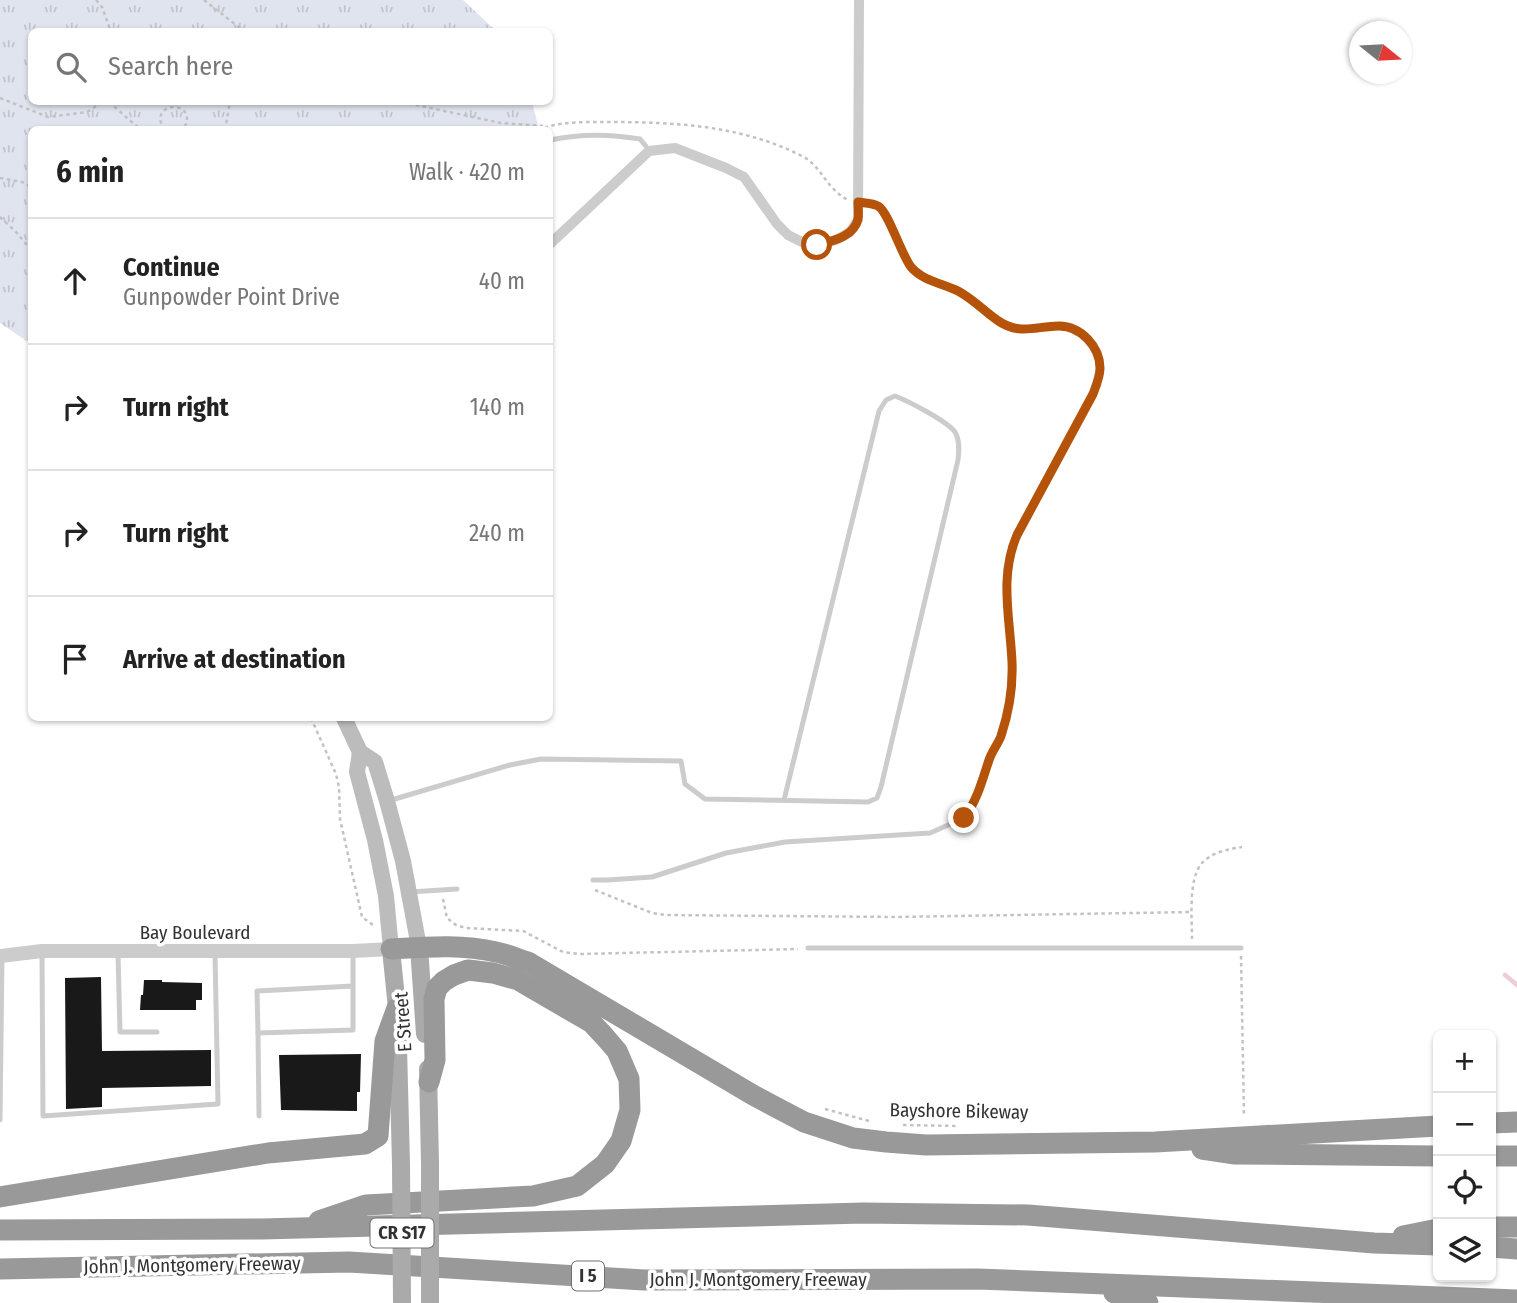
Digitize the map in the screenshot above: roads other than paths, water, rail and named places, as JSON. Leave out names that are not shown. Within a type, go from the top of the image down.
[{"type":"highway","points":[[391,949],[461,947],[496,951],[528,962],[753,1095],[804,1122],[853,1138],[926,1145],[1155,1142],[1433,1126]]},
{"type":"highway","points":[[299,1228],[366,1205],[533,1196],[577,1186],[605,1164],[621,1141],[631,1110],[629,1079],[617,1051],[592,1023],[518,980],[493,973],[468,970],[454,975],[437,988],[434,999],[435,1060],[429,1082]]},
{"type":"highway","points":[[0,1197],[268,1153],[365,1144],[378,1136],[385,1041],[397,1008]]},
{"type":"highway","points":[[1496,1123],[1517,1122]]},
{"type":"highway","points":[[1155,1142],[1235,1154],[1433,1156]]},
{"type":"highway","points":[[1496,1156],[1517,1156]]},
{"type":"highway","name":"John J. Montgomery Freeway","points":[[0,1230],[299,1228],[850,1213],[1028,1215],[1374,1243],[1433,1245]]},
{"type":"highway","points":[[1496,1227],[1517,1227]]},
{"type":"highway","points":[[1374,1243],[1433,1230]]},
{"type":"highway","points":[[1496,1247],[1517,1248]]},
{"type":"highway","name":"John J. Montgomery Freeway","points":[[0,1269],[349,1262],[643,1279],[978,1279],[1517,1300]]},
{"type":"highway","points":[[1081,1284],[1148,1303]]},
{"type":"main road","name":"E Street","points":[[345,721],[360,752],[375,762],[410,891],[419,947],[429,1082],[430,1303]]},
{"type":"main road","name":"E Street","points":[[360,752],[357,772],[386,896],[397,1008],[402,1303]]},
{"type":"street","points":[[553,241],[649,150],[675,148],[726,167],[744,177],[777,224],[788,235],[802,242],[817,245],[836,240],[850,232],[858,220],[859,0]]},
{"type":"street","name":"Bay Boulevard","points":[[1,956],[42,951],[391,949]]},
{"type":"lane","points":[[553,139],[568,136],[625,136],[640,139],[649,150]]},
{"type":"lane","points":[[387,801],[510,765],[541,760],[681,761],[685,783],[705,799],[868,802],[877,797],[960,446],[955,432],[943,422],[895,396],[886,400],[879,411],[785,800]]},
{"type":"lane","points":[[593,880],[652,877],[726,853],[785,842],[930,833],[964,818],[973,807]]},
{"type":"lane","points":[[410,891],[457,889]]},
{"type":"lane","points":[[808,948],[1241,948]]},
{"type":"lane","points":[[42,951],[43,1116],[218,1104],[215,951]]},
{"type":"lane","points":[[118,951],[120,1032],[157,1032]]},
{"type":"lane","points":[[258,1033],[353,1030],[353,951]]},
{"type":"lane","points":[[0,1120],[1,956]]},
{"type":"lane","points":[[259,1116],[257,991],[353,986]]},
{"type":"waterway","points":[[1505,975],[1517,985]]}]
